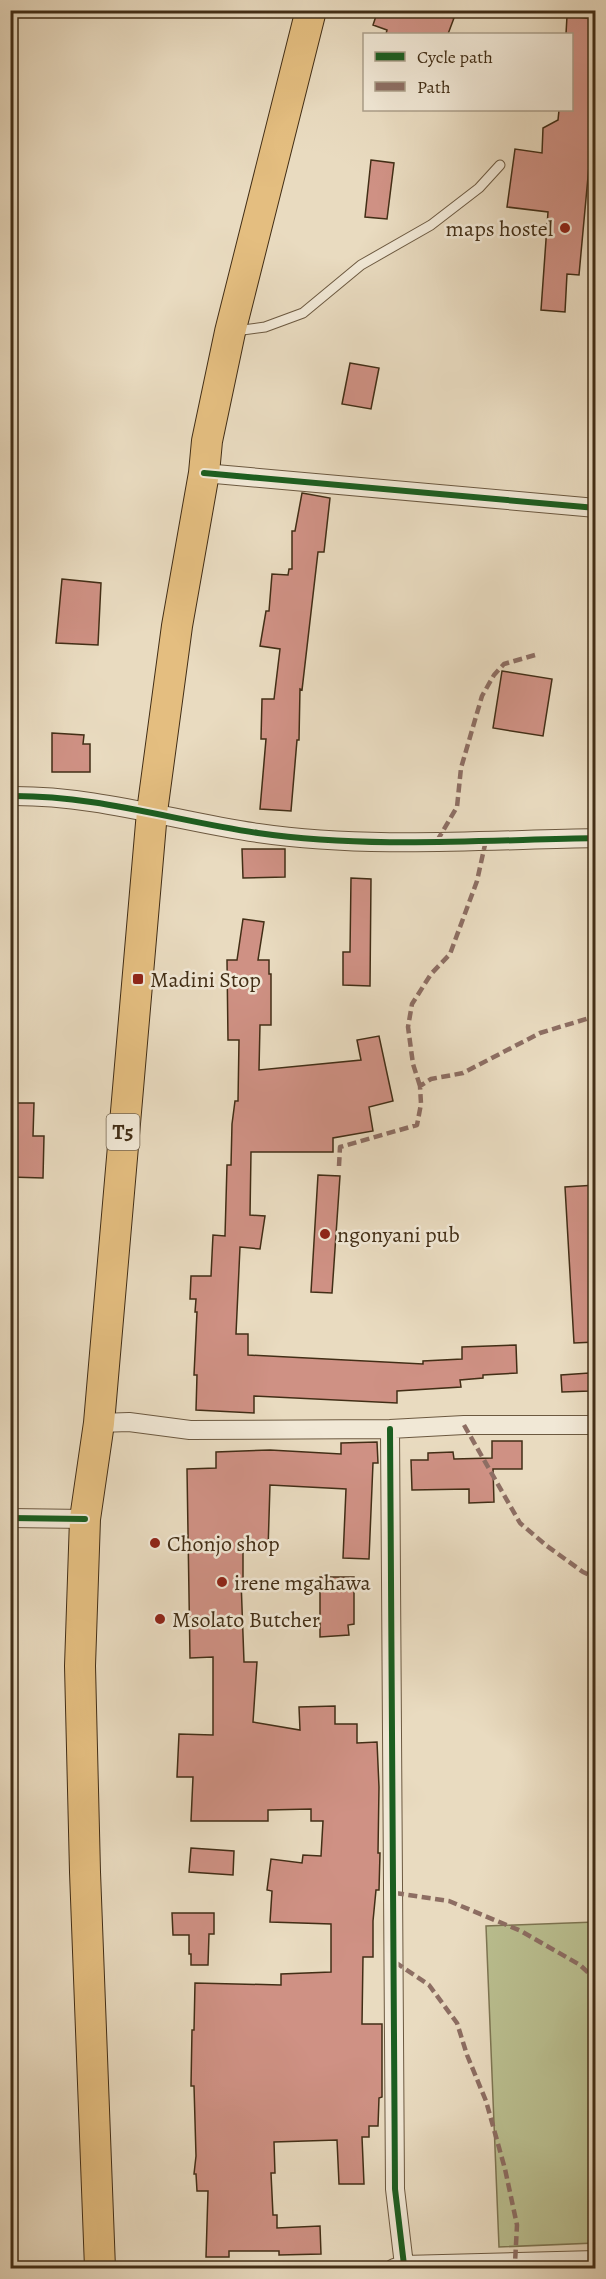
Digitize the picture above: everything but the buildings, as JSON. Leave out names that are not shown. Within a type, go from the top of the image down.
[{"type":"highway","name":"T5","points":[[100,2268],[85,1872],[81,1689],[85,1519],[99,1422],[152,812],[177,626],[204,473],[207,441],[230,332],[311,10]]},
{"type":"street","points":[[204,473],[596,508]]},
{"type":"street","points":[[10,796],[48,796],[152,812],[258,833],[366,842],[596,838]]},
{"type":"street","points":[[99,1422],[129,1422],[190,1430],[596,1425]]},
{"type":"street","points":[[390,1429],[395,2177],[398,2267],[596,2260]]},
{"type":"street","points":[[10,1518],[85,1519]]},
{"type":"lane","points":[[230,332],[265,327],[303,313],[361,265],[431,225],[479,188],[500,165]]},
{"type":"green space","points":[[595,1922],[595,2243],[499,2247],[486,1926]]},
{"type":"marked path","points":[[437,841],[457,807],[461,768],[482,696],[494,675],[504,664],[535,655]]},
{"type":"marked path","points":[[420,1086],[413,1064],[408,1027],[412,1004],[431,974],[450,954],[477,881],[486,840]]},
{"type":"marked path","points":[[339,1166],[340,1147],[417,1125],[421,1104],[420,1086],[431,1079],[463,1073],[540,1033],[596,1016]]},
{"type":"marked path","points":[[464,1425],[520,1523],[547,1546],[583,1572],[596,1578]]},
{"type":"marked path","points":[[592,1425],[596,1428]]},
{"type":"marked path","points":[[395,1893],[449,1901],[521,1931],[580,1965],[596,1980]]},
{"type":"marked path","points":[[395,1962],[429,1985],[457,2023],[486,2101],[505,2169],[517,2225],[515,2263]]},
{"type":"cycle path","points":[[204,473],[596,508]]},
{"type":"cycle path","points":[[10,796],[104,804],[227,828],[300,838],[384,842],[596,838]]},
{"type":"cycle path","points":[[390,1429],[395,2189],[404,2265]]},
{"type":"cycle path","points":[[10,1518],[85,1519]]},
{"type":"place","name":"maps hostel","points":[[565,228]]},
{"type":"place","name":"Madini Stop","points":[[138,979]]},
{"type":"place","name":"ngonyani pub","points":[[325,1234]]},
{"type":"place","name":"Chonjo shop","points":[[155,1543]]},
{"type":"place","name":"irene mgahawa","points":[[222,1582]]},
{"type":"place","name":"Msolato Butcher","points":[[160,1619]]}]
